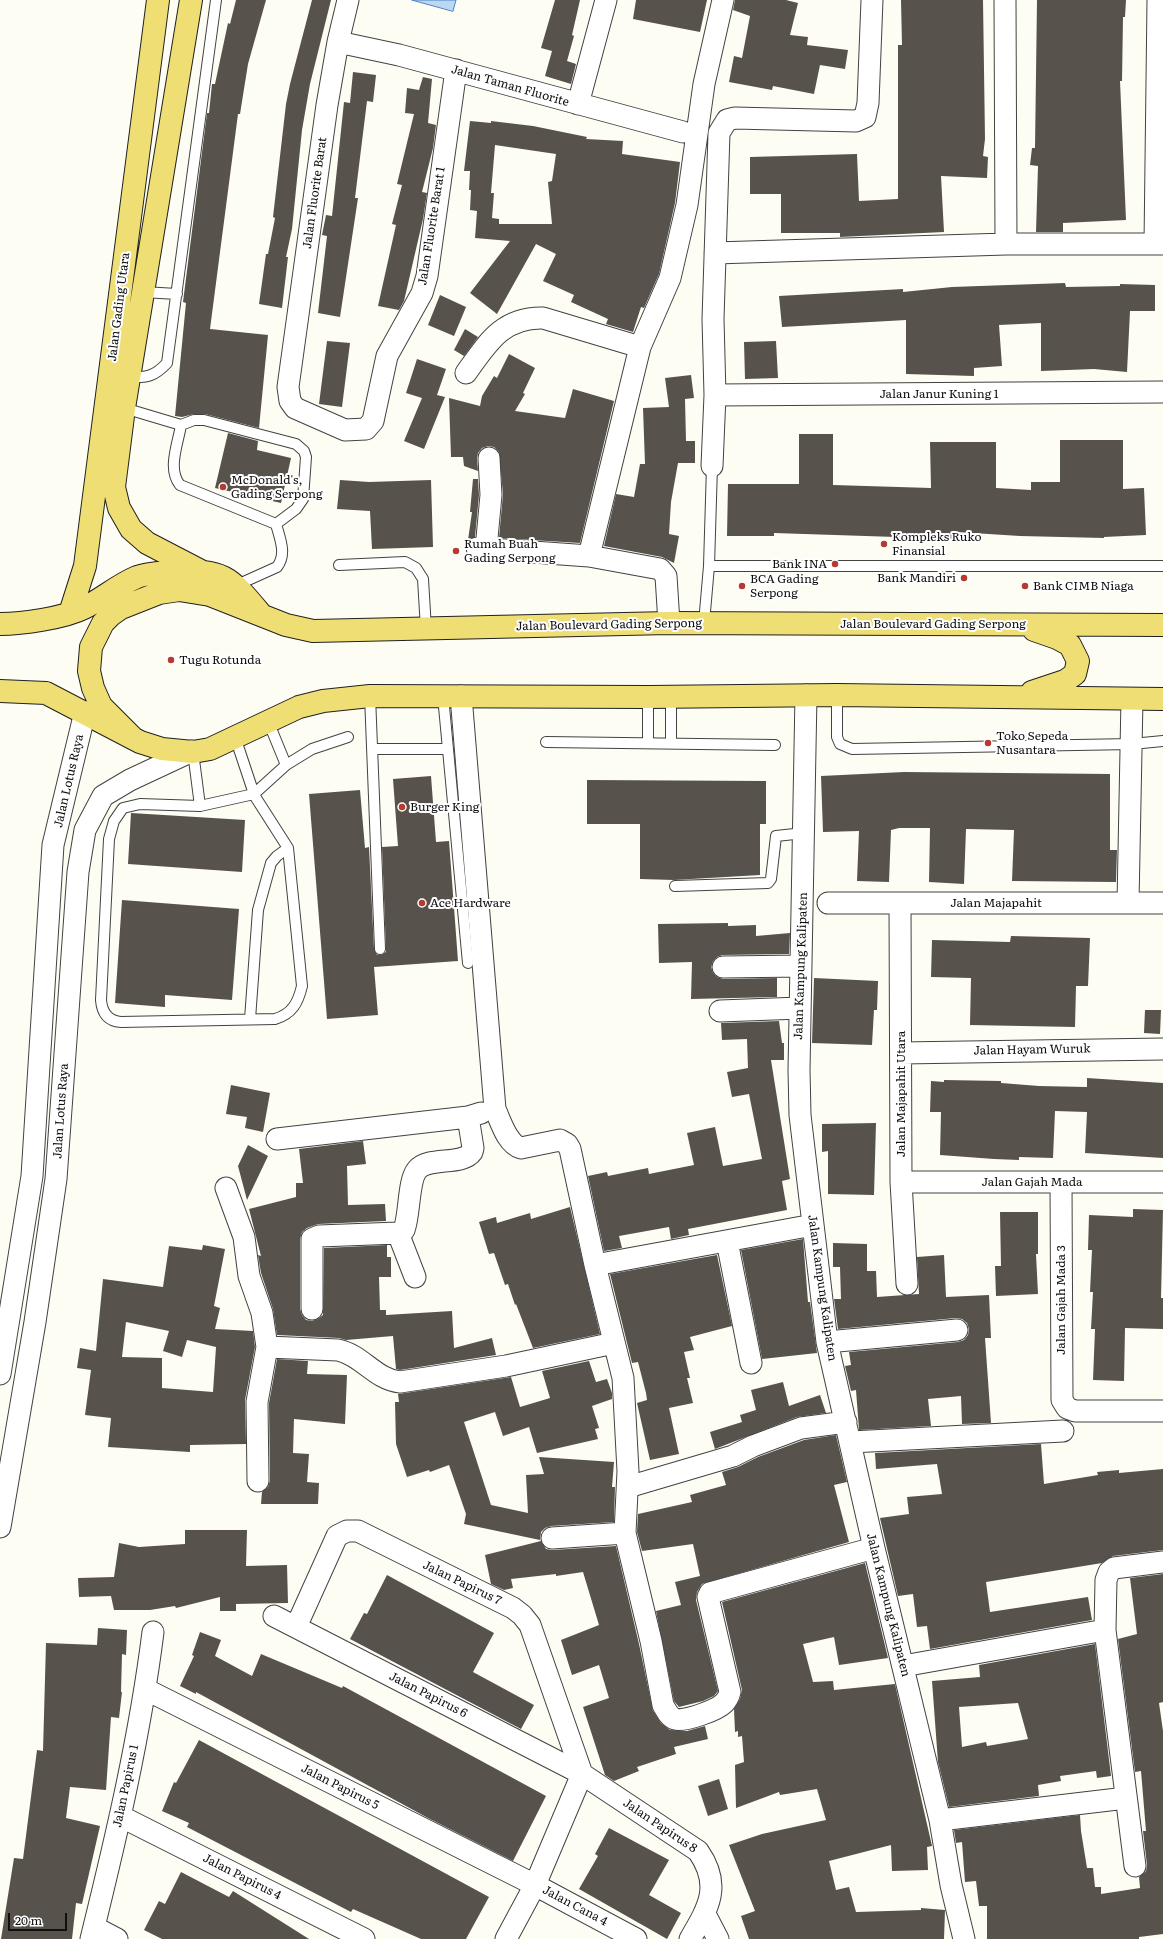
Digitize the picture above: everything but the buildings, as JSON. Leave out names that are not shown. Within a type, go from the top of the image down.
[{"type":"main road","name":"Jalan Gading Utara","points":[[76,610],[85,566],[158,0]]},
{"type":"main road","name":"Jalan Gading Utara","points":[[191,0],[124,408],[114,487],[119,508],[131,528],[147,543],[199,570]]},
{"type":"main road","name":"Jalan Boulevard Gading Serpong","points":[[76,610],[138,576],[154,573],[199,570],[215,573],[237,585],[261,614],[286,625],[313,631],[669,623],[1163,625]]},
{"type":"main road","points":[[133,738],[102,706],[93,688],[90,677],[91,646],[103,623],[111,615],[121,608],[144,598],[159,593],[178,590],[210,595],[261,614]]},
{"type":"main road","points":[[8,624],[76,610]]},
{"type":"main road","points":[[1016,625],[1057,638],[1070,645],[1078,661],[1075,674],[1065,681],[1016,698]]},
{"type":"main road","points":[[7,691],[46,693],[133,738],[162,749],[192,752],[210,749],[299,707],[323,701],[370,696],[648,697],[837,695],[1163,699]]},
{"type":"street","name":"Jalan Fluorite Barat","points":[[348,0],[338,42],[327,105],[288,387],[290,401],[295,408],[345,430],[366,429],[373,421]]},
{"type":"street","points":[[578,104],[606,0]]},
{"type":"street","points":[[589,556],[640,347],[670,278],[687,205],[704,84],[723,0]]},
{"type":"street","points":[[712,466],[714,395],[713,319],[719,133],[722,125],[727,120],[735,118],[856,122],[865,117],[868,104],[872,0]]},
{"type":"street","points":[[1004,0],[1006,244]]},
{"type":"street","points":[[715,253],[1006,244],[1159,244],[1158,0]]},
{"type":"street","name":"Jalan Taman Fluorite","points":[[338,42],[399,55],[683,132]]},
{"type":"street","name":"Jalan Fluorite Barat 1","points":[[373,421],[387,356],[422,293],[427,276],[456,70]]},
{"type":"street","points":[[466,373],[492,338],[514,323],[533,318],[543,318],[640,347]]},
{"type":"street","name":"Jalan Janur Kuning 1","points":[[714,395],[1163,392]]},
{"type":"street","points":[[489,458],[491,495],[482,549],[589,556],[663,571],[666,576],[669,623]]},
{"type":"street","name":"Jalan Kampung Kalipaten","points":[[806,695],[799,1070],[800,1115],[827,1342],[874,1548],[940,1820],[951,1885],[964,1939]]},
{"type":"street","points":[[452,696],[496,1109],[510,1140],[516,1147],[521,1148],[560,1140],[567,1144],[623,1378],[628,1471],[625,1533],[651,1641],[663,1705],[668,1714],[675,1719],[684,1719],[718,1708],[726,1701],[730,1692],[708,1597],[710,1593],[874,1548]]},
{"type":"street","points":[[1128,903],[1132,699]]},
{"type":"street","name":"Jalan Lotus Raya","points":[[0,1374],[32,1176],[54,845],[85,712]]},
{"type":"street","name":"Jalan Lotus Raya","points":[[0,1527],[35,1322],[56,1179],[78,872],[86,830],[103,796],[130,780],[192,752]]},
{"type":"street","points":[[60,814],[86,830]]},
{"type":"street","name":"Jalan Majapahit","points":[[828,903],[1163,903]]},
{"type":"street","name":"Jalan Majapahit Utara","points":[[900,903],[901,1182],[907,1284]]},
{"type":"street","points":[[723,967],[801,966]]},
{"type":"street","points":[[720,1011],[800,1008]]},
{"type":"street","name":"Jalan Hayam Wuruk","points":[[901,1052],[1163,1049]]},
{"type":"street","points":[[277,1139],[468,1116],[496,1109]]},
{"type":"street","points":[[312,1310],[312,1239],[318,1236],[398,1233],[404,1230],[413,1178],[417,1170],[426,1164],[462,1158],[472,1152],[473,1148],[468,1116]]},
{"type":"street","name":"Jalan Gajah Mada","points":[[901,1182],[1163,1182]]},
{"type":"street","name":"Jalan Gajah Mada 3","points":[[1061,1182],[1062,1400],[1067,1408],[1075,1411],[1163,1411]]},
{"type":"street","points":[[226,1188],[244,1237],[249,1276],[262,1313],[267,1347],[256,1402],[258,1481]]},
{"type":"street","points":[[595,1265],[813,1225]]},
{"type":"street","points":[[398,1233],[415,1277]]},
{"type":"street","points":[[727,1241],[751,1363]]},
{"type":"street","points":[[827,1342],[957,1330]]},
{"type":"street","points":[[267,1347],[338,1350],[347,1352],[389,1381],[400,1382],[506,1366],[614,1343]]},
{"type":"street","points":[[628,1487],[733,1456],[753,1446],[801,1428],[848,1432],[1063,1431]]},
{"type":"street","name":"Jalan Papirus 7","points":[[296,1626],[337,1536],[347,1531],[358,1531],[513,1608],[522,1615],[530,1626],[582,1774]]},
{"type":"street","points":[[552,1538],[625,1533]]},
{"type":"street","points":[[1135,1866],[1105,1630],[1106,1580],[1109,1572],[1114,1568],[1163,1562]]},
{"type":"street","name":"Jalan Papirus 6","points":[[274,1616],[582,1774]]},
{"type":"street","points":[[903,1666],[1105,1630]]},
{"type":"street","name":"Jalan Papirus 1","points":[[92,1933],[120,1816],[146,1689],[153,1632]]},
{"type":"street","name":"Jalan Papirus 5","points":[[146,1689],[535,1885]]},
{"type":"street","points":[[506,1939],[535,1885],[582,1774]]},
{"type":"street","name":"Jalan Papirus 8","points":[[582,1774],[698,1851],[707,1864],[712,1892],[705,1914],[690,1939]]},
{"type":"street","points":[[940,1820],[1126,1798]]},
{"type":"street","name":"Jalan Papirus 4","points":[[120,1816],[364,1939]]},
{"type":"street","name":"Jalan Cana 4","points":[[535,1885],[636,1939]]},
{"type":"street","points":[[705,1914],[718,1939]]},
{"type":"street","points":[[92,1933],[116,1939]]},
{"type":"lane","points":[[129,377],[149,376],[158,373],[167,363],[216,0]]},
{"type":"lane","points":[[143,292],[176,294]]},
{"type":"lane","points":[[124,408],[181,425],[194,420],[204,420],[296,444],[304,451],[306,456],[303,498],[296,509],[276,524]]},
{"type":"lane","points":[[181,425],[173,469],[175,478],[180,485],[276,524]]},
{"type":"lane","points":[[704,623],[709,566],[712,466]]},
{"type":"lane","points":[[237,585],[277,567],[282,561],[283,553],[276,524]]},
{"type":"lane","points":[[339,565],[405,562],[416,568],[423,580],[426,629]]},
{"type":"lane","points":[[709,566],[1163,566]]},
{"type":"lane","points":[[837,695],[837,737],[840,744],[852,749],[1132,744],[1163,741]]},
{"type":"lane","points":[[370,696],[380,949]]},
{"type":"lane","points":[[452,696],[447,748],[468,963]]},
{"type":"lane","points":[[671,696],[671,743]]},
{"type":"lane","points":[[648,697],[648,743]]},
{"type":"lane","points":[[268,721],[286,765]]},
{"type":"lane","points":[[235,737],[254,794],[288,848],[302,986],[294,1008],[285,1016],[275,1019],[115,1022],[105,1014],[102,1007],[110,839],[114,821],[123,808],[140,804],[200,806],[254,794],[286,765],[312,749],[348,736]]},
{"type":"lane","points":[[546,742],[775,745]]},
{"type":"lane","points":[[372,749],[447,748]]},
{"type":"lane","points":[[192,752],[200,806]]},
{"type":"lane","points":[[675,886],[768,883],[771,879],[776,836],[804,833]]},
{"type":"lane","points":[[250,1019],[258,910],[271,863],[277,856],[288,848]]},
{"type":"water","points":[[412,0],[456,0],[453,11]]},
{"type":"place","name":"McDonald's, Gading Serpong","points":[[223,487]]},
{"type":"place","name":"Kompleks Ruko Finansial","points":[[884,544]]},
{"type":"place","name":"Rumah Buah Gading Serpong","points":[[456,551]]},
{"type":"place","name":"Bank INA","points":[[835,564]]},
{"type":"place","name":"Bank Mandiri","points":[[964,578]]},
{"type":"place","name":"BCA Gading Serpong","points":[[742,586]]},
{"type":"place","name":"Bank CIMB Niaga","points":[[1025,586]]},
{"type":"place","name":"Tugu Rotunda","points":[[171,660]]},
{"type":"place","name":"Toko Sepeda Nusantara","points":[[988,743]]},
{"type":"place","name":"Burger King","points":[[402,807]]},
{"type":"place","name":"Ace Hardware","points":[[422,903]]}]
